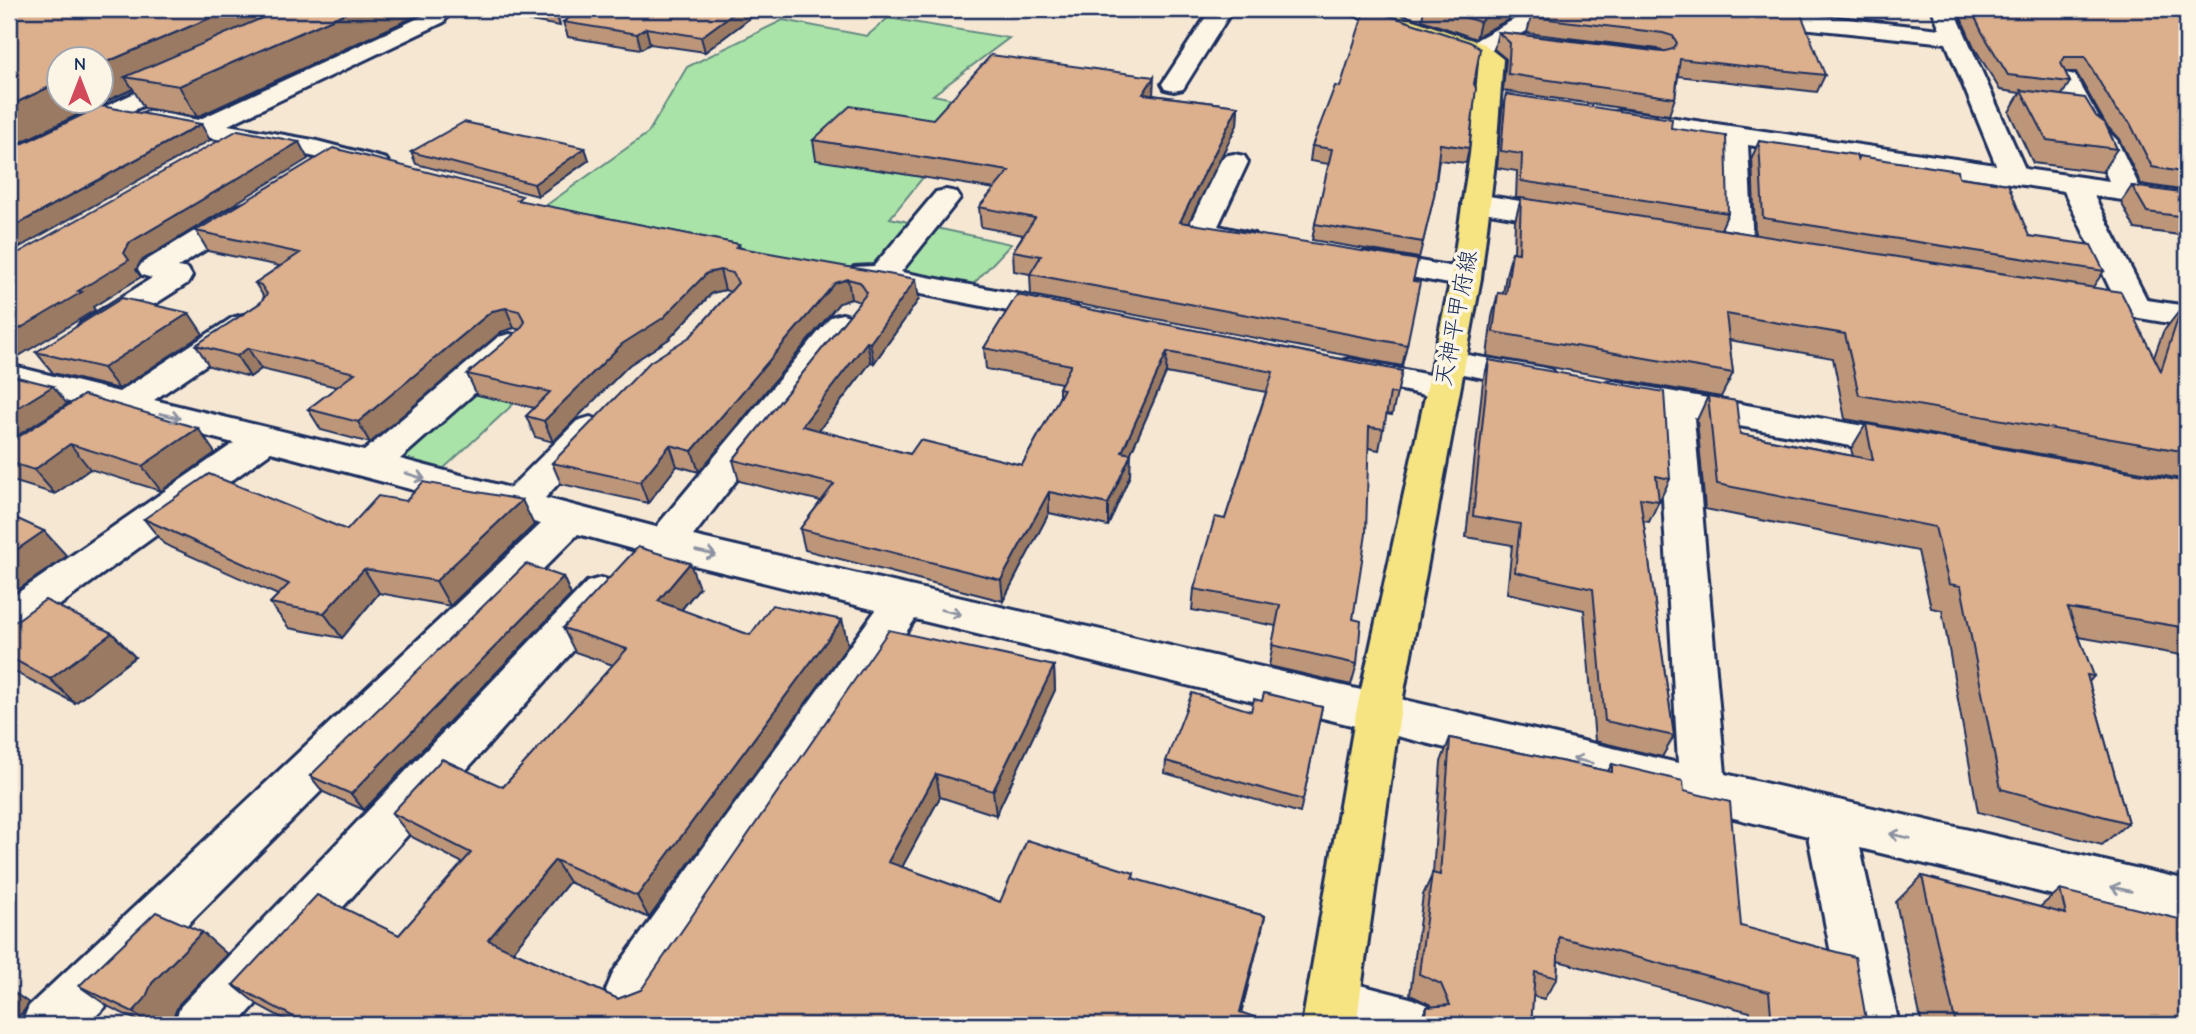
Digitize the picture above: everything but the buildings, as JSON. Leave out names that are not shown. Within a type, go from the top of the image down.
[{"type":"main road","points":[[1360,9],[1485,44]]},
{"type":"main road","name":"天神平甲府線","points":[[1331,1015],[1378,713],[1465,278],[1483,154],[1500,101],[1485,44]]},
{"type":"street","points":[[1174,84],[1222,9]]},
{"type":"street","points":[[1485,44],[1550,9]]},
{"type":"street","points":[[1789,9],[1792,20],[1955,37]]},
{"type":"street","points":[[1943,9],[2014,176]]},
{"type":"street","points":[[205,142],[436,17]]},
{"type":"street","points":[[1485,44],[1534,44]]},
{"type":"street","points":[[116,108],[197,72]]},
{"type":"street","points":[[2066,80],[2070,110],[2104,140],[2127,192]]},
{"type":"street","points":[[1981,98],[2006,101]]},
{"type":"street","points":[[116,114],[205,142],[244,135],[338,155],[409,174]]},
{"type":"street","points":[[1597,115],[2187,201]]},
{"type":"street","points":[[9,161],[100,116]]},
{"type":"street","points":[[1735,135],[1738,246]]},
{"type":"street","points":[[303,176],[338,155]]},
{"type":"street","points":[[1234,162],[1201,232],[1268,244]]},
{"type":"street","points":[[2075,185],[2135,308]]},
{"type":"street","points":[[13,377],[177,276],[153,270],[268,198]]},
{"type":"street","points":[[881,277],[947,198]]},
{"type":"street","points":[[1476,203],[1600,223]]},
{"type":"street","points":[[1334,255],[1465,278]]},
{"type":"street","points":[[843,270],[1086,317]]},
{"type":"street","points":[[2053,295],[2187,317]]},
{"type":"street","points":[[200,1025],[658,542],[852,312]]},
{"type":"street","points":[[62,427],[115,402],[260,314]]},
{"type":"street","points":[[371,465],[514,341]]},
{"type":"street","points":[[1326,364],[1575,385],[1945,451]]},
{"type":"street","points":[[13,377],[371,465],[658,542],[2187,904]]},
{"type":"street","points":[[1675,403],[1703,789]]},
{"type":"street","points":[[518,503],[614,404]]},
{"type":"street","points":[[9,620],[265,439]]},
{"type":"street","points":[[48,1025],[572,517]]},
{"type":"street","points":[[633,990],[905,601]]},
{"type":"street","points":[[1829,818],[1872,1025]]},
{"type":"street","points":[[1331,1015],[1410,1025]]},
{"type":"shaded area","points":[[1360,9],[1550,9],[1476,49]]},
{"type":"green space","points":[[888,18],[1009,38],[933,95],[1151,139],[950,144],[890,218],[1011,244],[965,293],[690,241],[430,481],[371,465],[639,232],[541,209],[648,133],[687,67],[783,20],[867,36]]}]
